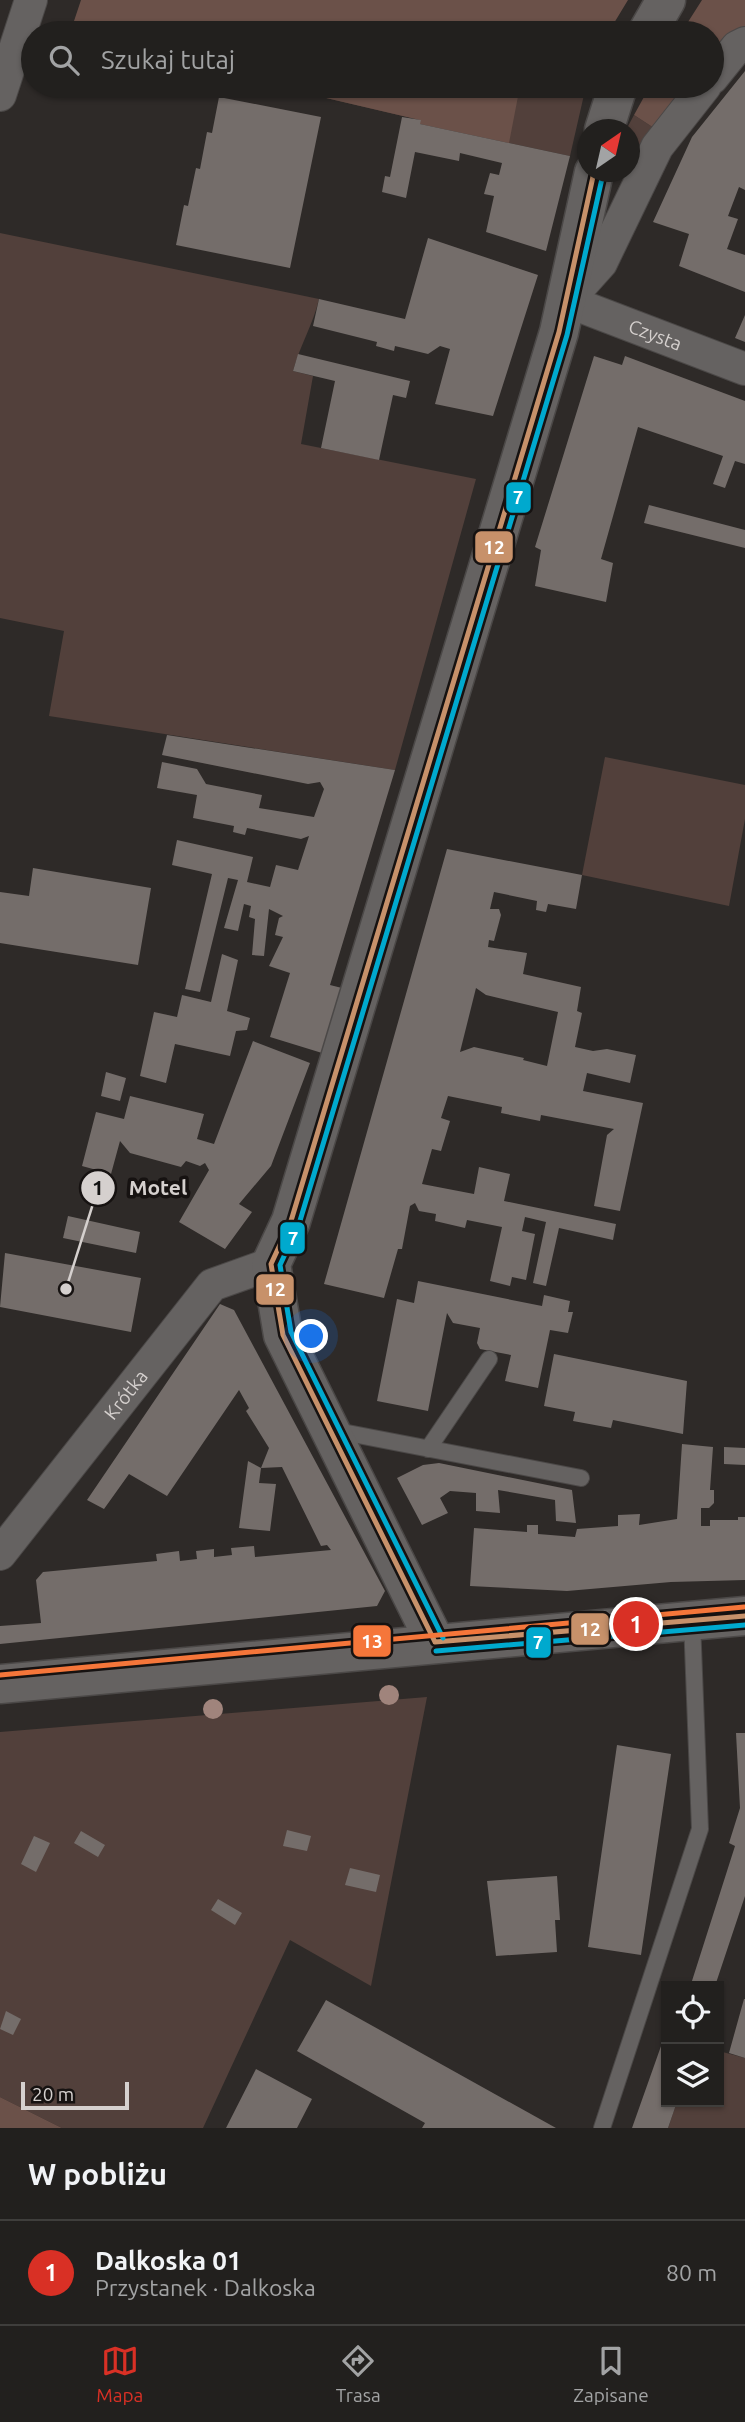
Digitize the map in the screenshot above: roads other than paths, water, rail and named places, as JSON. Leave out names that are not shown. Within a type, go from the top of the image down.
[{"type":"street","points":[[24,21],[31,0]]},
{"type":"street","points":[[653,21],[666,0]]},
{"type":"street","points":[[0,95],[21,31]]},
{"type":"street","points":[[724,63],[737,47],[745,43]]},
{"type":"street","points":[[608,119],[614,98]]},
{"type":"street","points":[[567,300],[601,263],[657,147],[696,98]]},
{"type":"street","points":[[435,1642],[283,1335],[271,1264],[295,1208],[567,300],[592,182]]},
{"type":"street","name":"Czysta","points":[[567,300],[745,369]]},
{"type":"street","name":"Krótka","points":[[0,1554],[212,1285],[271,1264]]},
{"type":"street","points":[[0,1684],[435,1642],[745,1616]]},
{"type":"lane","points":[[428,1449],[489,1359]]},
{"type":"lane","points":[[330,1430],[581,1478]]},
{"type":"lane","points":[[602,2128],[699,1829],[692,1620]]},
{"type":"place","name":"Motel","points":[[66,1289]]},
{"type":"place","name":"Dalkoska 01","points":[[636,1624]]}]
